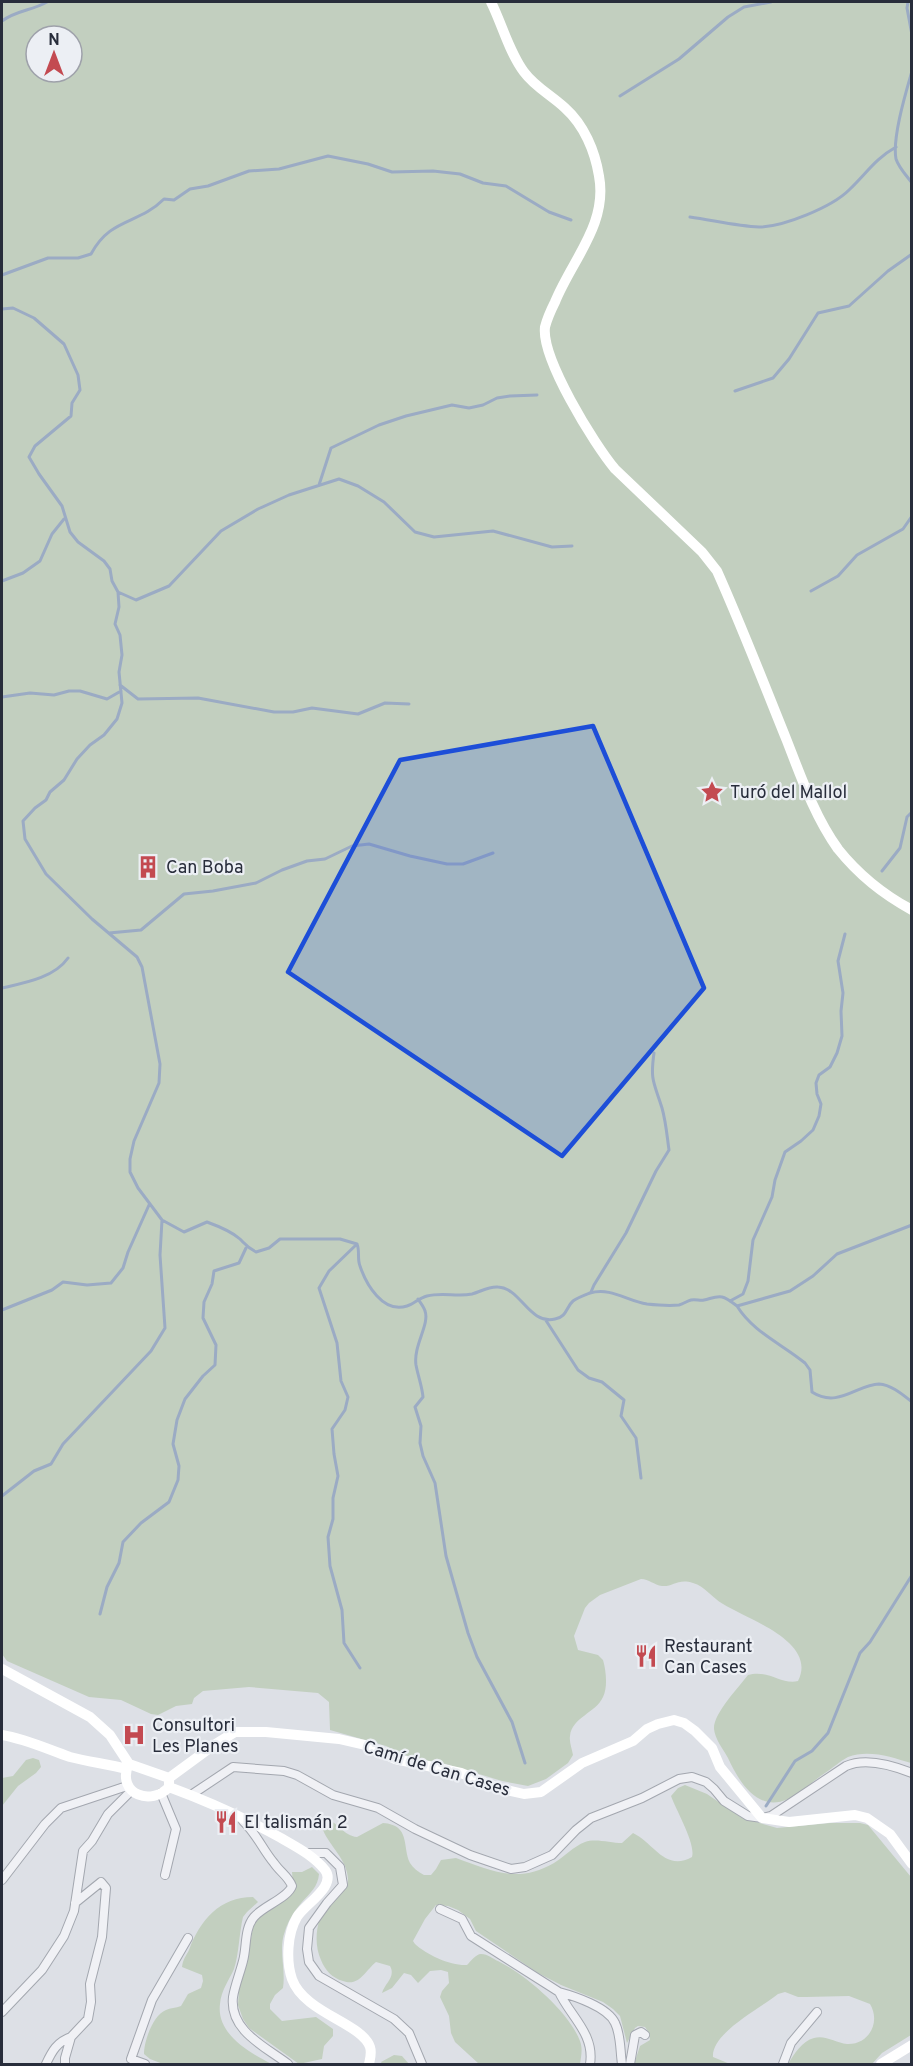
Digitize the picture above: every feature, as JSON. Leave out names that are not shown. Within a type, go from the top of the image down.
[{"type":"street","points":[[491,2],[523,70],[542,90],[565,108],[581,126],[594,155],[600,176],[598,217],[559,292],[546,325],[546,346],[551,360],[604,456],[702,552],[717,571],[794,759],[828,832],[839,850],[860,873],[887,895],[912,910]]},
{"type":"street","points":[[2,1669],[90,1718],[110,1735],[128,1767],[125,1781],[129,1789]]},
{"type":"street","name":"Camí de Can Cases","points":[[166,1786],[214,1745],[235,1732],[266,1731],[339,1739],[365,1745],[395,1759],[461,1773],[498,1788],[524,1794],[541,1792],[582,1763],[633,1741],[647,1729],[674,1720],[695,1731],[712,1748],[720,1767],[762,1818]]},
{"type":"street","points":[[2,1735],[31,1742],[70,1757],[128,1767],[166,1786],[238,1816],[307,1853],[324,1870],[327,1882],[321,1892],[303,1909],[294,1924],[289,1954],[292,1978],[297,1989],[306,1999],[365,2039],[371,2050],[369,2064]]},
{"type":"street","points":[[762,1818],[771,1816],[846,1766],[856,1763],[881,1764],[912,1773]]},
{"type":"street","points":[[191,1795],[233,1767],[284,1771],[297,1775],[333,1795],[378,1808],[415,1829],[470,1855],[511,1869],[525,1867],[552,1855],[591,1818],[642,1798],[679,1779],[692,1777],[705,1782],[733,1808],[748,1816],[789,1822],[855,1815],[867,1818],[890,1834],[912,1864]]},
{"type":"street","points":[[2,1880],[45,1824],[61,1808],[129,1789],[143,1795],[166,1786]]},
{"type":"street","points":[[165,1875],[176,1829],[166,1786]]},
{"type":"street","points":[[2,2012],[42,1970],[64,1936],[74,1911],[83,1851],[92,1841],[108,1814],[129,1789]]},
{"type":"street","points":[[238,1816],[248,1826],[272,1862],[289,1878],[292,1886],[289,1893],[260,1911],[250,1923],[244,1960],[233,2001],[237,2020],[244,2031],[288,2064]]},
{"type":"street","points":[[307,1853],[326,1853],[340,1867],[343,1885],[309,1928],[307,1949],[309,1962],[319,1976],[394,2019],[409,2033],[422,2064]]},
{"type":"street","points":[[66,2064],[65,2058],[71,2037],[88,2019],[90,1984],[102,1937],[106,1888],[101,1882],[75,1903]]},
{"type":"street","points":[[440,1909],[462,1919],[471,1936],[559,1992],[573,1995],[610,2015],[618,2033],[622,2064]]},
{"type":"street","points":[[146,2064],[129,2062],[152,2000],[188,1938]]},
{"type":"street","points":[[559,1992],[564,2004],[586,2036],[590,2047],[590,2064]]},
{"type":"street","points":[[783,2064],[790,2043],[817,2012]]},
{"type":"street","points":[[630,2064],[635,2035],[641,2032],[645,2035]]},
{"type":"street","points":[[46,2064],[53,2049],[62,2040],[71,2037]]},
{"type":"street","points":[[881,2064],[912,2045]]},
{"type":"highlighted area","points":[[593,726],[704,988],[562,1156],[288,972],[400,760]]},
{"type":"green space","points":[[2,2],[911,2],[911,1763],[880,1755],[856,1755],[842,1760],[788,1799],[768,1802],[751,1793],[738,1777],[718,1740],[714,1729],[715,1723],[722,1708],[748,1675],[762,1674],[792,1682],[798,1681],[802,1667],[798,1655],[789,1643],[777,1634],[723,1604],[701,1587],[688,1582],[662,1586],[641,1579],[600,1595],[585,1608],[574,1636],[578,1650],[598,1655],[603,1660],[606,1678],[605,1693],[600,1702],[575,1724],[570,1736],[573,1755],[568,1763],[546,1779],[528,1786],[502,1781],[446,1764],[412,1758],[386,1746],[330,1730],[329,1702],[318,1693],[249,1687],[203,1691],[194,1698],[192,1704],[176,1706],[158,1715],[121,1700],[89,1697],[7,1661],[2,1654]]},
{"type":"green space","points":[[33,1758],[39,1760],[41,1767],[18,1786],[2,1806],[2,1778],[13,1776],[26,1760]]},
{"type":"green space","points":[[685,1785],[707,1794],[742,1818],[777,1828],[830,1823],[868,1825],[911,1877],[911,2035],[882,2053],[872,2064],[788,2064],[802,2045],[814,2038],[847,2044],[861,2041],[871,2031],[874,2018],[870,2004],[849,1996],[798,1997],[785,1992],[778,1994],[749,2014],[720,2039],[713,2057],[730,2064],[634,2064],[640,2046],[650,2040],[645,2027],[635,2028],[627,2043],[620,2016],[613,2009],[603,2002],[538,1973],[476,1931],[470,1919],[458,1910],[436,1905],[413,1941],[415,1944],[433,1956],[454,1964],[467,1965],[475,1956],[481,1954],[509,1967],[557,2007],[581,2044],[580,2064],[479,2064],[455,2042],[451,2033],[449,2016],[440,1997],[449,1983],[448,1972],[430,1971],[418,1983],[411,1975],[404,1973],[392,1988],[382,1993],[391,1977],[390,1966],[376,1962],[358,1980],[349,1982],[332,1976],[323,1964],[317,1946],[317,1931],[321,1916],[346,1887],[348,1879],[345,1865],[323,1830],[326,1819],[348,1834],[357,1837],[383,1823],[398,1828],[402,1832],[410,1863],[424,1875],[431,1875],[441,1860],[456,1858],[493,1871],[529,1873],[554,1863],[585,1842],[622,1843],[633,1833],[667,1859],[683,1861],[692,1857],[691,1844],[671,1796],[678,1788]]},
{"type":"green space","points":[[312,1867],[319,1874],[317,1883],[297,1908],[286,1927],[282,1945],[283,1988],[270,2004],[270,2009],[282,2021],[316,2017],[333,2029],[333,2036],[324,2046],[322,2059],[299,2064],[249,2028],[238,2005],[239,1989],[254,1923],[293,1883],[292,1872],[302,1872]]},
{"type":"green space","points":[[253,1897],[258,1902],[243,1917],[236,1963],[222,1995],[220,2015],[223,2024],[236,2041],[272,2064],[163,2064],[150,2059],[144,2054],[144,2049],[150,2029],[157,2017],[166,2010],[181,2006],[188,1994],[201,1988],[202,1975],[182,1967],[199,1929],[205,1920],[221,1906],[241,1898]]},
{"type":"green space","points":[[394,2055],[402,2056],[409,2064],[382,2064],[381,2062]]},
{"type":"waterway","points":[[2,21],[47,2]]},
{"type":"waterway","points":[[620,96],[679,59],[728,17],[744,7],[771,2]]},
{"type":"waterway","points":[[908,2],[912,35]]},
{"type":"waterway","points":[[912,71],[900,115],[895,150],[897,162],[912,183]]},
{"type":"waterway","points":[[690,217],[759,227],[794,220],[841,196],[877,161],[896,147]]},
{"type":"waterway","points":[[2,275],[48,258],[78,258],[91,254],[107,233],[116,227],[144,213],[164,199],[174,200],[190,189],[208,186],[249,171],[279,169],[328,156],[368,164],[392,172],[433,171],[460,174],[483,183],[506,186],[549,212],[571,220]]},
{"type":"waterway","points":[[735,391],[773,378],[789,359],[818,313],[849,306],[888,271],[912,254]]},
{"type":"waterway","points":[[2,309],[13,308],[34,318],[64,344],[78,375],[80,390],[72,403],[71,416],[35,446],[29,457],[62,506],[70,532],[78,542],[104,561],[110,569],[112,581],[118,592],[119,607],[115,624],[120,635],[122,655],[119,672],[122,703],[117,719],[104,735],[90,745],[77,759],[64,780],[50,792],[46,800],[23,821],[25,839],[46,874],[92,919],[137,957],[142,967],[160,1064],[159,1083],[134,1141],[130,1172],[138,1188],[162,1220],[184,1232],[207,1222],[233,1234],[256,1252],[269,1248],[280,1239],[340,1239],[357,1244]]},
{"type":"waterway","points":[[319,485],[331,448],[379,425],[452,405],[469,408],[483,405],[497,398],[537,395]]},
{"type":"waterway","points":[[118,592],[136,600],[169,586],[221,531],[258,509],[289,495],[339,479],[358,486],[384,502],[415,532],[434,537],[493,531],[552,547],[572,546]]},
{"type":"waterway","points":[[811,591],[838,576],[857,555],[903,529],[912,516]]},
{"type":"waterway","points":[[2,581],[23,573],[40,561],[52,534],[64,519]]},
{"type":"waterway","points":[[120,685],[138,699],[198,698],[274,712],[293,712],[312,708],[358,714],[385,703],[409,704]]},
{"type":"waterway","points":[[2,697],[30,693],[54,695],[80,691],[107,699],[121,691]]},
{"type":"waterway","points":[[882,871],[900,848],[907,817],[912,812]]},
{"type":"waterway","points":[[109,933],[141,930],[184,894],[256,883],[282,870],[307,861],[325,859],[352,846],[369,844],[447,864],[463,864],[493,853]]},
{"type":"waterway","points":[[730,1301],[743,1294],[748,1281],[753,1240],[772,1197],[775,1180],[785,1152],[813,1130],[819,1116],[821,1104],[816,1083],[819,1075],[830,1067],[842,1036],[843,993],[838,961],[845,934]]},
{"type":"waterway","points":[[2,988],[47,975],[68,958]]},
{"type":"waterway","points":[[591,1292],[626,1233],[656,1171],[669,1150],[663,1113],[653,1076],[654,1053]]},
{"type":"waterway","points":[[2,1310],[52,1290],[63,1282],[87,1285],[111,1283],[123,1268],[149,1205]]},
{"type":"waterway","points":[[2,1496],[34,1471],[51,1464],[63,1444],[151,1351],[165,1328],[160,1255],[162,1220]]},
{"type":"waterway","points":[[357,1244],[359,1263],[366,1281],[377,1296],[390,1306],[407,1306],[433,1295],[466,1295],[498,1287],[513,1293],[538,1317],[555,1319],[564,1314],[573,1301],[598,1292],[612,1293],[647,1304],[663,1305],[679,1305],[691,1300],[722,1297],[737,1306],[790,1291],[813,1276],[837,1254],[912,1225]]},
{"type":"waterway","points":[[357,1244],[329,1271],[319,1288],[337,1343],[341,1381],[348,1397],[345,1410],[332,1429],[338,1476],[333,1498],[333,1519],[328,1537],[330,1566],[342,1610],[344,1643],[360,1668]]},
{"type":"waterway","points":[[100,1614],[107,1587],[119,1563],[123,1542],[141,1523],[169,1502],[178,1480],[179,1466],[173,1444],[177,1420],[185,1399],[215,1365],[216,1345],[203,1318],[204,1302],[212,1284],[214,1271],[239,1263],[246,1248]]},
{"type":"waterway","points":[[418,1299],[426,1316],[416,1358],[423,1397],[415,1407],[421,1426],[420,1443],[423,1456],[435,1483],[446,1556],[477,1657],[512,1722],[525,1763]]},
{"type":"waterway","points":[[737,1306],[759,1330],[805,1363],[810,1370],[812,1392],[821,1397],[839,1397],[879,1384],[893,1388],[912,1402]]},
{"type":"waterway","points":[[545,1319],[578,1370],[589,1378],[602,1382],[624,1400],[621,1416],[636,1438],[641,1478]]},
{"type":"waterway","points":[[766,1806],[795,1761],[812,1751],[828,1733],[860,1653],[870,1642],[912,1575]]},
{"type":"place","name":"Turó del Mallol","points":[[712,792]]},
{"type":"place","name":"Can Boba","points":[[148,867]]},
{"type":"place","name":"Restaurant Can Cases","points":[[646,1656]]},
{"type":"place","name":"Consultori Les Planes","points":[[134,1735]]},
{"type":"place","name":"El talismán 2","points":[[226,1822]]}]
